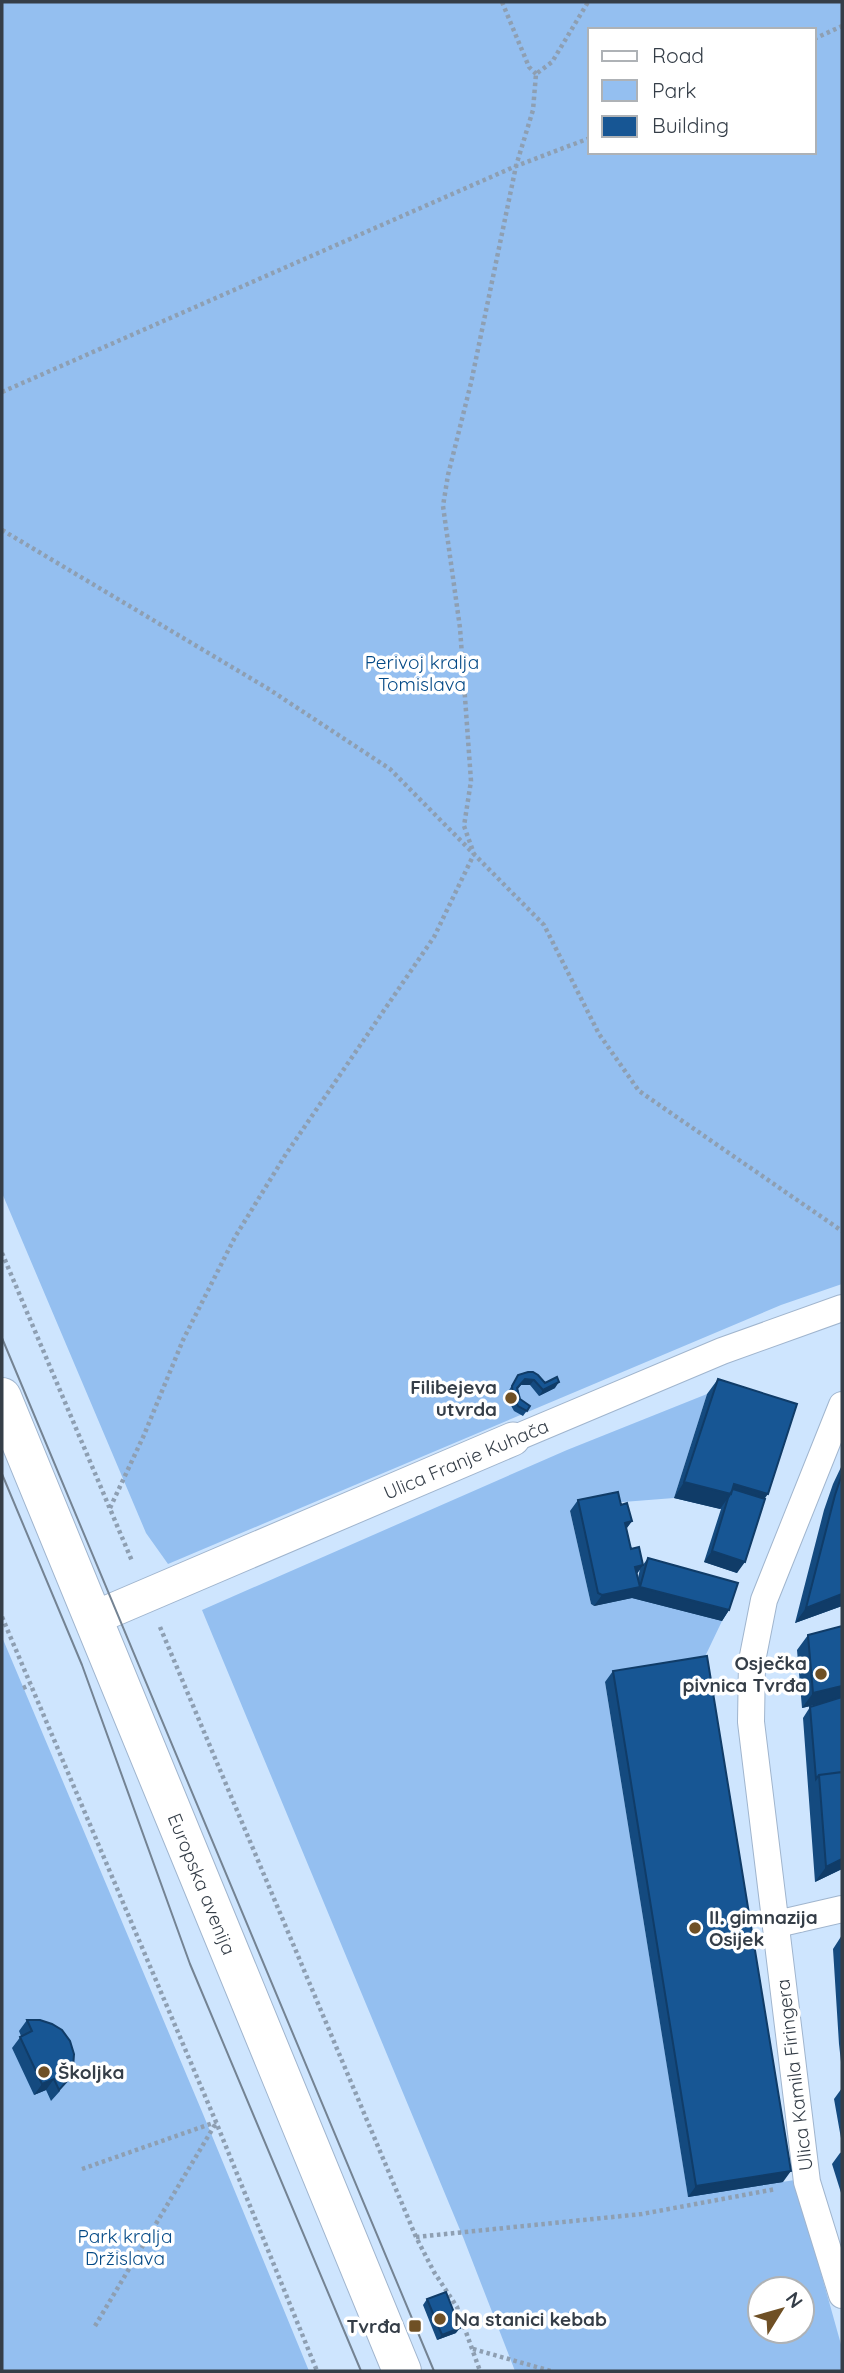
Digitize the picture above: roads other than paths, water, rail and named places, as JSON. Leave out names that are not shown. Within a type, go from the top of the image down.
[{"type":"street","name":"Ulica Franje Kuhača","points":[[94,1618],[722,1351],[842,1308]]},
{"type":"street","name":"Europska avenija","points":[[2,1397],[402,2371]]},
{"type":"street","name":"Ulica Kamila Firingera","points":[[842,1405],[764,1600],[752,1661],[751,1721],[807,2182],[842,2295]]},
{"type":"street","points":[[777,1924],[842,1909]]},
{"type":"tram line","points":[[2,1338],[434,2371]]},
{"type":"tram line","points":[[2,1474],[82,1665],[190,1964],[361,2371]]},
{"type":"place","name":"Filibejeva utvrda","points":[[511,1398]]},
{"type":"place","name":"Osječka pivnica Tvrđa","points":[[821,1674]]},
{"type":"place","name":"II. gimnazija Osijek","points":[[695,1928]]},
{"type":"place","name":"Školjka","points":[[44,2072]]},
{"type":"place","name":"Na stanici kebab","points":[[440,2319]]},
{"type":"place","name":"Tvrđa","points":[[415,2326]]},
{"type":"park label","name":"Perivoj kralja Tomislava","points":[[422,673]]},
{"type":"park label","name":"Park kralja Držislava","points":[[125,2247]]}]
